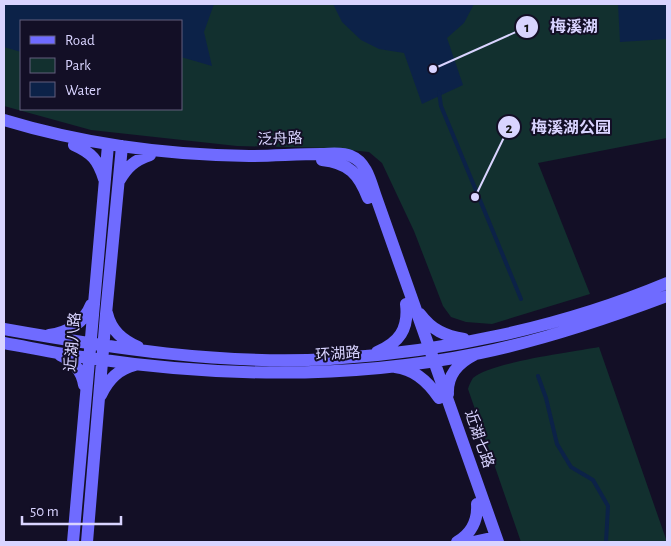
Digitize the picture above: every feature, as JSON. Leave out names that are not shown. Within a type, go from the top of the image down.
[{"type":"main road","name":"泛舟路","points":[[4,120],[108,148]]},
{"type":"main road","name":"泛舟路","points":[[4,126],[74,145],[150,155],[225,161],[320,159],[341,163],[349,167],[365,190],[410,304]]},
{"type":"main road","points":[[74,145],[88,151],[95,158],[104,181]]},
{"type":"main road","name":"近湖八路","points":[[73,541],[93,298],[108,148]]},
{"type":"main road","name":"泛舟路","points":[[122,150],[249,156],[343,154],[358,160],[367,174],[428,354]]},
{"type":"main road","name":"近湖八路","points":[[88,541],[106,309],[122,150]]},
{"type":"main road","points":[[118,183],[132,164],[150,155]]},
{"type":"main road","name":"环湖路","points":[[476,347],[667,283]]},
{"type":"main road","name":"环湖路","points":[[4,330],[89,344],[196,356],[329,359],[428,354],[540,339],[667,296]]},
{"type":"main road","points":[[43,336],[58,334],[80,322],[88,314],[93,298]]},
{"type":"main road","points":[[387,367],[400,368],[420,377],[444,401],[453,372],[476,347],[435,330],[410,304]]},
{"type":"main road","points":[[368,356],[384,349],[404,331],[410,304]]},
{"type":"main road","points":[[106,309],[108,318],[118,335],[142,350]]},
{"type":"main road","name":"环湖路","points":[[4,343],[102,360],[188,368],[262,371],[310,372],[387,367],[428,354]]},
{"type":"main road","points":[[46,350],[72,362],[79,370],[85,392]]},
{"type":"main road","name":"近湖七路","points":[[428,354],[493,540]]},
{"type":"main road","points":[[99,397],[114,376],[129,366],[140,364]]},
{"type":"main road","name":"近湖七路","points":[[444,401],[477,504],[493,540]]},
{"type":"main road","points":[[457,542],[463,539],[476,521],[478,514],[477,504]]},
{"type":"main road","points":[[473,542],[493,540]]},
{"type":"green space","points":[[4,4],[667,4],[667,138],[538,163],[590,294],[492,324],[466,322],[451,317],[443,306],[414,231],[382,163],[369,152],[331,148],[237,146],[91,130],[4,106]]},
{"type":"green space","points":[[599,347],[667,542],[521,542],[468,389],[469,385],[473,378],[483,372],[514,362]]},
{"type":"water","points":[[4,4],[214,4],[204,32],[212,66],[182,57],[182,20],[20,20],[20,52],[4,47]]},
{"type":"water","points":[[333,4],[474,4],[464,23],[447,38],[463,85],[422,104],[404,53],[379,49],[361,40],[342,22]]},
{"type":"water","points":[[618,4],[667,4],[667,39],[620,42]]},
{"type":"waterway","points":[[439,92],[441,106],[521,299]]},
{"type":"waterway","points":[[538,376],[546,398],[557,444],[571,467],[593,480],[608,506],[606,542]]},
{"type":"place","name":"梅溪湖","points":[[433,69]]},
{"type":"place","name":"梅溪湖公园","points":[[475,197]]}]
